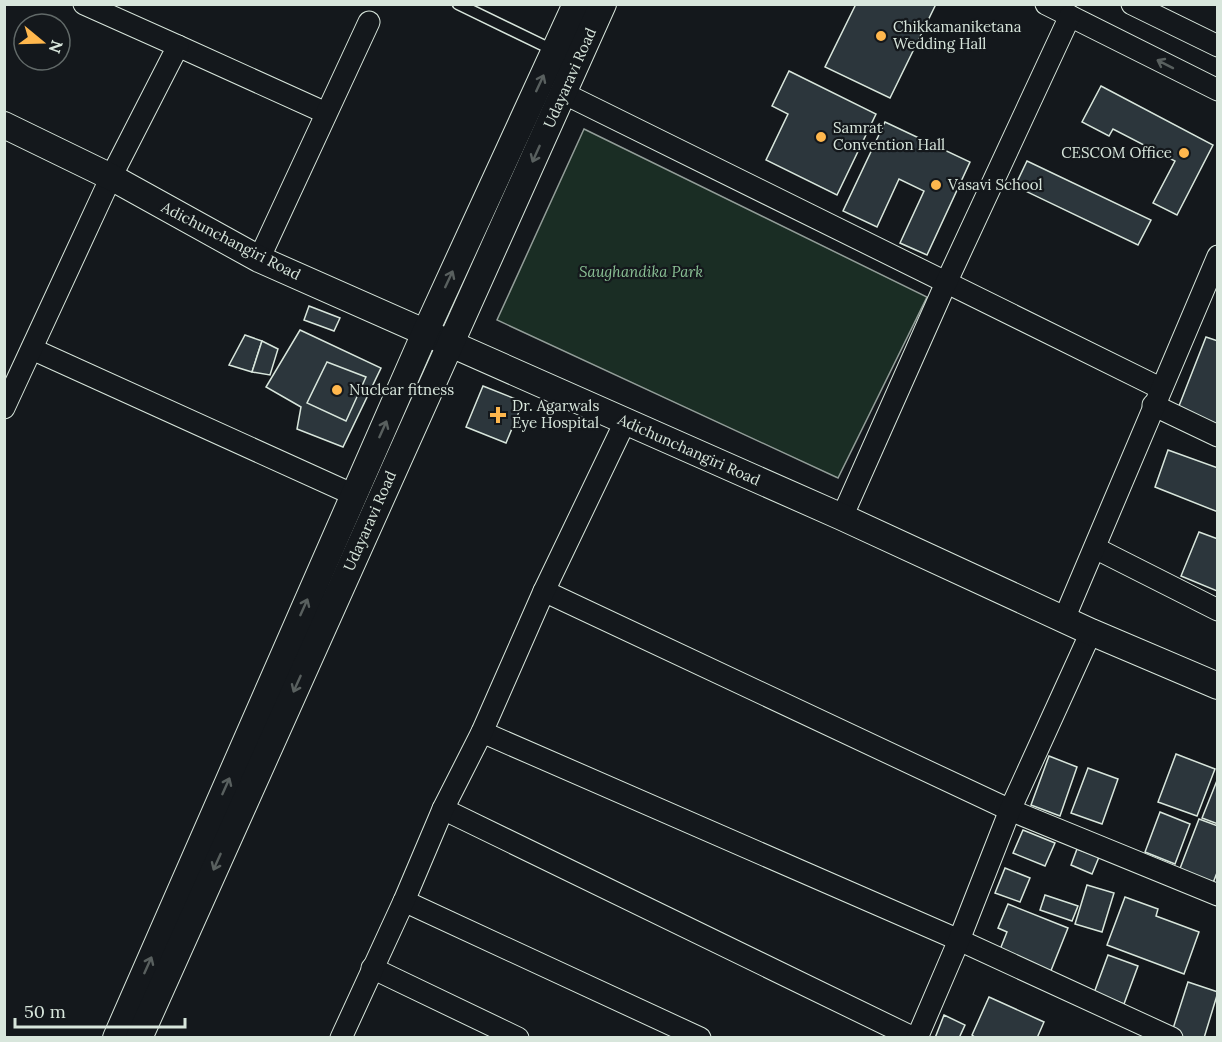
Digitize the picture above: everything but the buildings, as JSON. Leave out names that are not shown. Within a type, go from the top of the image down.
[{"type":"street","points":[[84,4],[120,12],[178,46],[326,113]]},
{"type":"street","name":"Udayaravi Road","points":[[116,1038],[425,333],[576,4]]},
{"type":"street","name":"Udayaravi Road","points":[[139,1038],[603,4]]},
{"type":"street","points":[[1046,4],[1218,90]]},
{"type":"street","points":[[1132,4],[1218,46]]},
{"type":"street","points":[[842,517],[946,283],[1070,16]]},
{"type":"street","points":[[259,259],[369,22]]},
{"type":"street","points":[[4,408],[10,379],[32,349],[111,177],[178,46]]},
{"type":"street","points":[[563,93],[946,283],[1157,397],[1218,436]]},
{"type":"street","name":"Adichunchangiri Road","points":[[4,125],[111,177],[259,259],[842,517],[1091,632],[1218,686]]},
{"type":"street","points":[[1064,619],[1157,397],[1210,293],[1218,256]]},
{"type":"street","points":[[32,349],[354,495]]},
{"type":"street","points":[[341,1038],[404,901],[443,809],[482,732],[544,591],[625,422]]},
{"type":"street","points":[[1095,548],[1218,610]]},
{"type":"street","points":[[544,591],[1010,810],[1218,895]]},
{"type":"street","points":[[443,809],[916,1038],[959,940],[1010,810],[1091,632]]},
{"type":"street","points":[[482,732],[959,940],[1172,1038]]},
{"type":"street","points":[[404,901],[700,1038]]},
{"type":"street","points":[[372,968],[518,1038]]},
{"type":"lane","points":[[458,4],[555,51]]},
{"type":"green space","name":"Saughandika Park","points":[[584,129],[927,297],[838,478],[497,320]]},
{"type":"place","name":"Chikkamaniketana Wedding Hall","points":[[881,36]]},
{"type":"place","name":"Samrat Convention Hall","points":[[821,137]]},
{"type":"place","name":"CESCOM Office","points":[[1184,153]]},
{"type":"place","name":"Vasavi School","points":[[936,185]]},
{"type":"place","name":"Nuclear fitness","points":[[337,390]]},
{"type":"place","name":"Dr. Agarwals Eye Hospital","points":[[498,415]]}]
